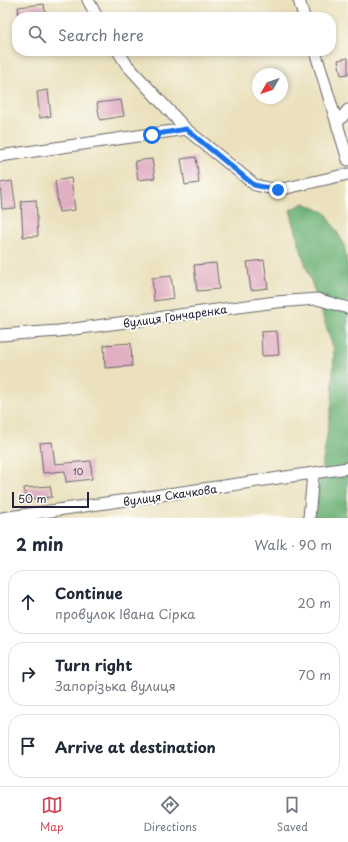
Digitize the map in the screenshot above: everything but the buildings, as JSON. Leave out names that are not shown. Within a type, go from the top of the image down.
[{"type":"street","points":[[88,0],[94,12]]},
{"type":"street","points":[[299,0],[303,12]]},
{"type":"street","points":[[121,56],[127,65],[186,129],[254,185],[278,190],[348,174]]},
{"type":"street","points":[[317,56],[348,160]]},
{"type":"street","points":[[337,123],[348,110]]},
{"type":"street","points":[[0,156],[186,129]]},
{"type":"street","name":"вулиця Гончаренка","points":[[0,335],[59,330],[276,302],[317,299],[348,308]]},
{"type":"street","name":"вулиця Скачкова","points":[[2,518],[348,468]]},
{"type":"street","points":[[309,518],[313,474]]},
{"type":"green space","points":[[304,203],[326,213],[344,244],[348,270],[348,481],[345,518],[314,518],[332,402],[334,350],[303,257],[290,210]]},
{"type":"route","points":[[152,135],[186,129],[254,185],[278,190]]}]
